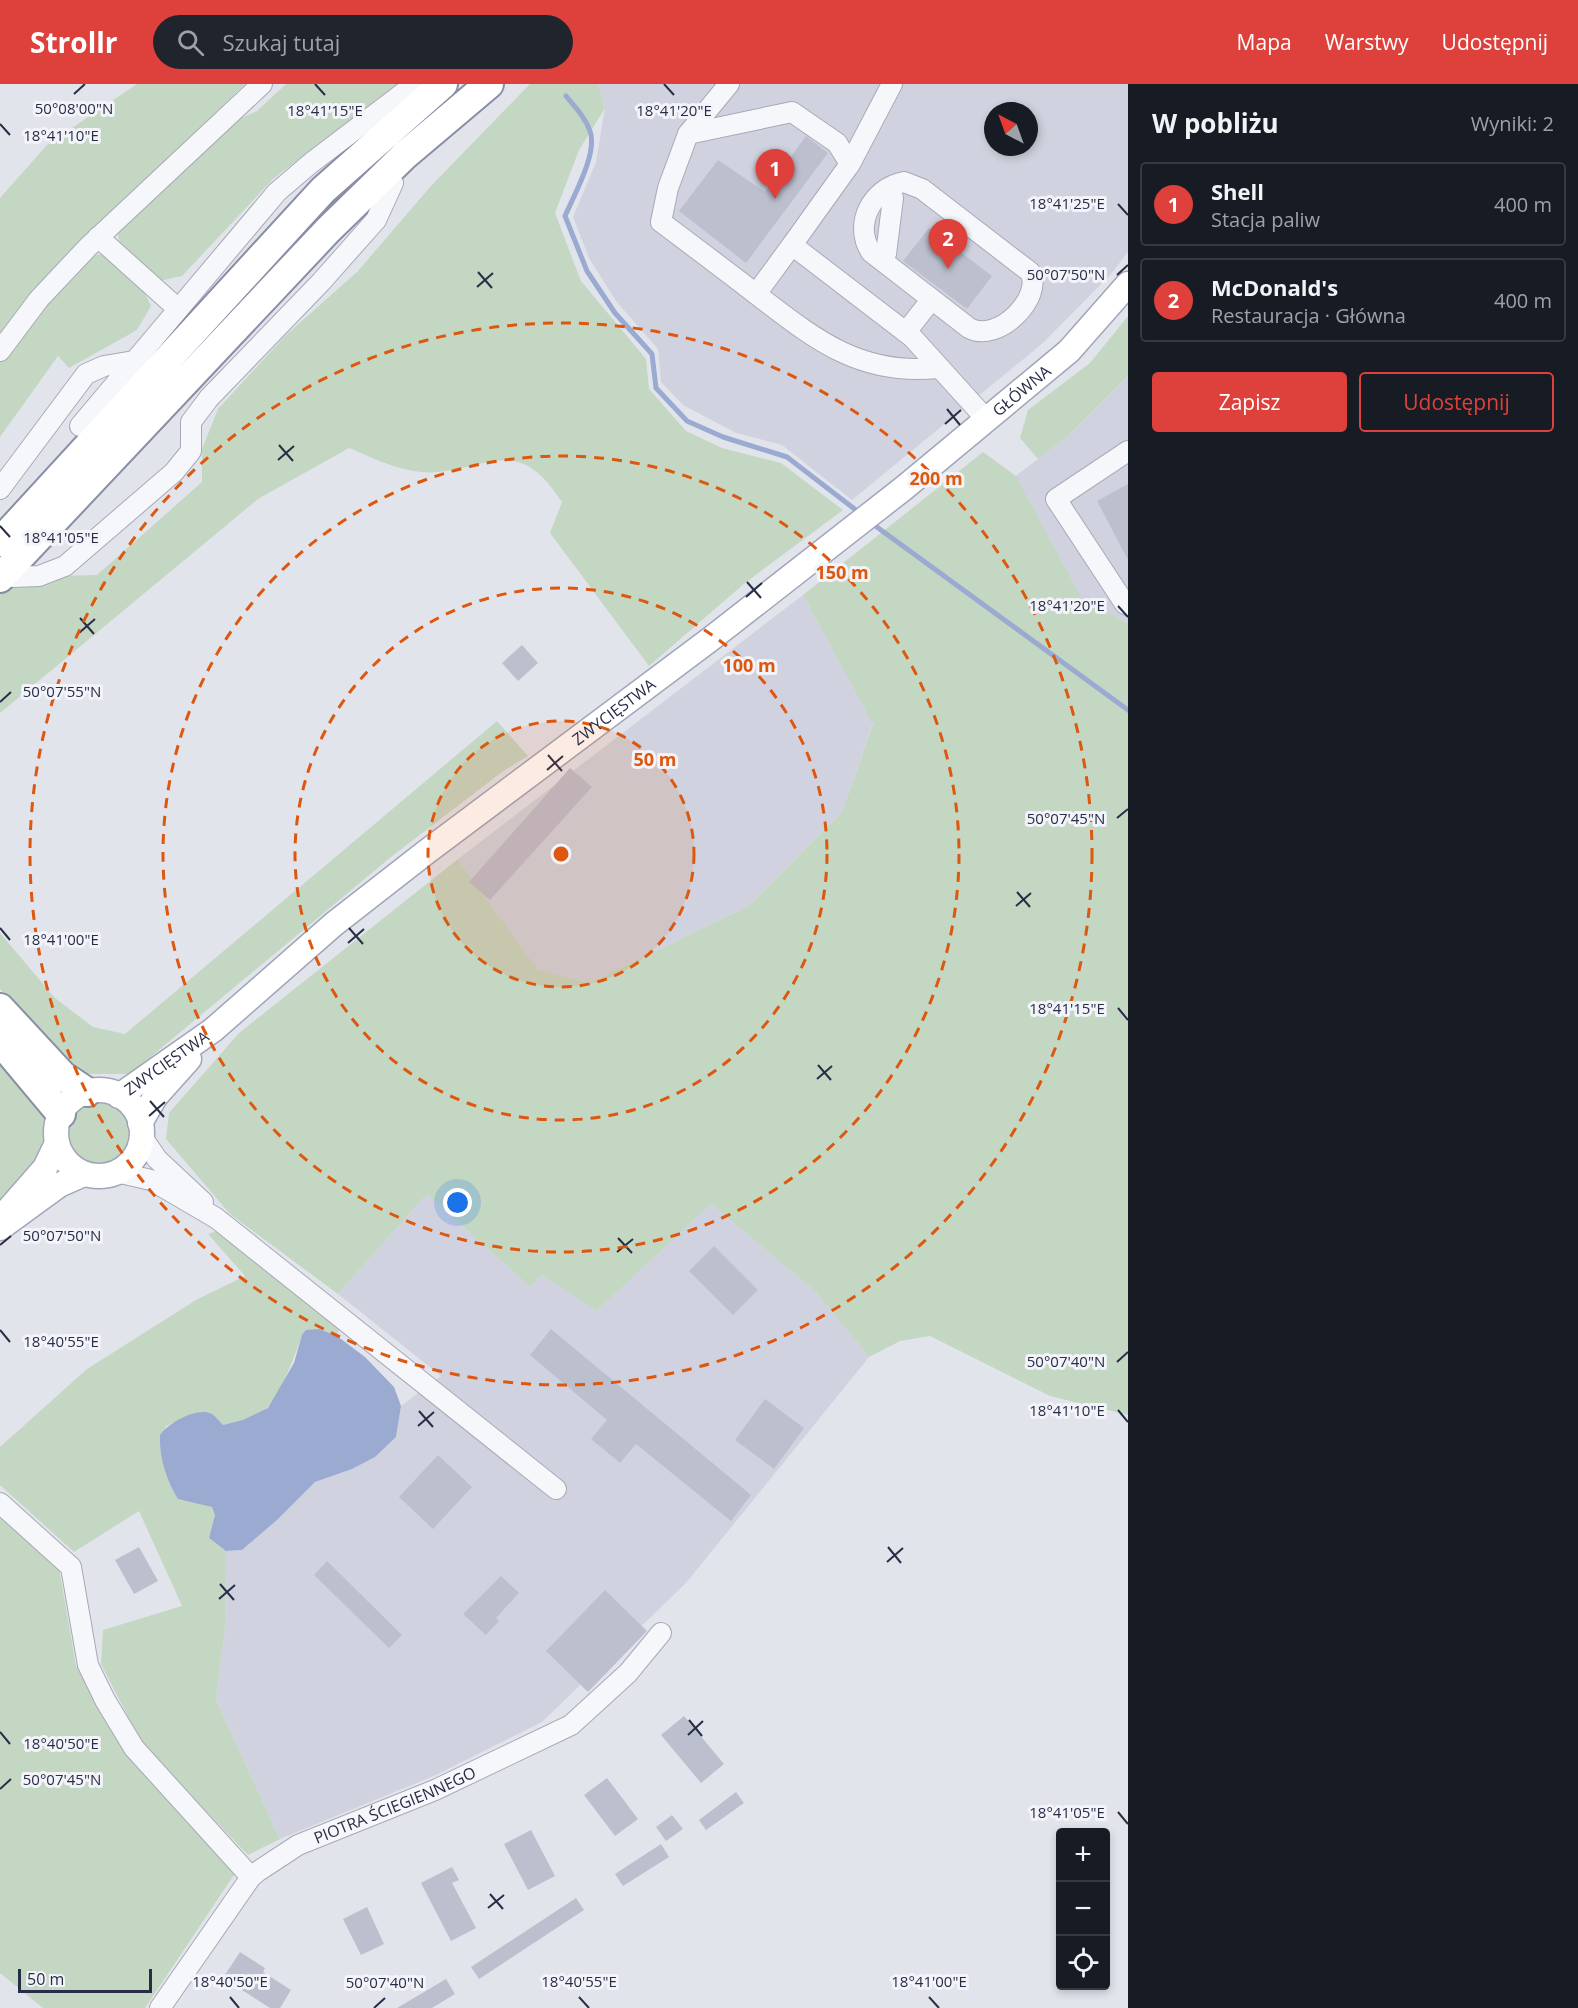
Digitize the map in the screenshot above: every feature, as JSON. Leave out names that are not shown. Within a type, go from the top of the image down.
[{"type":"highway","points":[[0,542],[323,190],[443,84]]},
{"type":"highway","points":[[6,578],[328,230],[405,155],[489,84]]},
{"type":"highway","points":[[0,1008],[63,1076],[87,1092]]},
{"type":"highway","points":[[0,1041],[61,1114]]},
{"type":"main road","name":"GŁÓWNA","points":[[904,488],[1069,351],[1128,284]]},
{"type":"main road","name":"ZWYCIĘSTWA","points":[[119,1096],[213,1029],[334,924],[424,853],[712,638],[904,488]]},
{"type":"main road","name":"ZWYCIĘSTWA","points":[[141,1130],[155,1097],[213,1029]]},
{"type":"main road","points":[[0,1220],[45,1167],[57,1143],[57,1128],[61,1114],[74,1099],[87,1092],[106,1091],[119,1096],[133,1107],[141,1130],[132,1161],[116,1172],[100,1176],[84,1174],[69,1164],[57,1143]]},
{"type":"main road","points":[[0,1228],[59,1185],[84,1174]]},
{"type":"street","points":[[0,351],[39,299],[98,237],[262,84]]},
{"type":"street","points":[[80,426],[277,192],[311,163],[415,84]]},
{"type":"street","points":[[729,84],[688,135],[668,188],[661,222],[808,334],[845,356],[898,369],[938,368]]},
{"type":"street","points":[[756,294],[850,164],[892,84]]},
{"type":"street","points":[[688,135],[792,112],[837,143],[850,164]]},
{"type":"street","points":[[904,182],[922,189],[1019,262],[1032,276],[1034,288],[1029,298],[1004,325],[990,332],[980,333],[969,328],[875,257],[864,238],[865,219],[869,209],[885,190],[904,182]]},
{"type":"street","points":[[6,578],[39,576],[65,566],[174,472],[191,452],[191,422],[209,399],[321,282],[376,220],[393,183]]},
{"type":"street","points":[[922,189],[893,198],[882,208],[874,226],[877,243],[886,254],[990,332]]},
{"type":"street","points":[[98,237],[177,308]]},
{"type":"street","points":[[792,245],[906,332],[927,352],[938,368],[987,420]]},
{"type":"street","points":[[906,332],[931,300]]},
{"type":"street","points":[[0,489],[86,374],[104,366],[134,361]]},
{"type":"street","points":[[1128,451],[1056,499],[1125,604],[1128,604]]},
{"type":"street","points":[[141,1130],[156,1158],[195,1193],[216,1218]]},
{"type":"street","points":[[116,1172],[151,1180],[216,1218],[556,1488]]},
{"type":"street","points":[[0,1503],[71,1567],[88,1665],[105,1700],[134,1748],[251,1877]]},
{"type":"street","name":"PIOTRA ŚCIEGIENNEGO","points":[[160,2008],[251,1877],[298,1845],[435,1790],[571,1725],[628,1673],[661,1633]]},
{"type":"shaded area","points":[[598,84],[1128,84],[1128,252],[1111,274],[1043,343],[852,500],[782,445],[736,433],[683,405],[661,382],[658,349],[616,301],[589,258],[573,217],[596,162],[605,108]]},
{"type":"shaded area","points":[[1128,376],[1128,623],[1082,600],[1009,481],[1067,437]]},
{"type":"shaded area","points":[[803,595],[873,723],[842,812],[749,906],[589,983],[538,971],[458,859]]},
{"type":"shaded area","points":[[427,1194],[530,1287],[542,1275],[597,1311],[711,1204],[816,1292],[869,1357],[686,1583],[542,1722],[436,1775],[280,1839],[216,1700],[225,1628],[226,1551],[242,1550],[277,1520],[315,1482],[352,1469],[375,1457],[396,1437],[401,1406],[441,1376],[338,1294]]},
{"type":"green space","points":[[137,84],[245,84],[53,270],[0,335],[0,198],[47,145]]},
{"type":"green space","points":[[286,84],[397,84],[274,178],[182,276],[159,281],[126,254],[119,240],[118,231],[232,122],[257,111]]},
{"type":"green space","points":[[530,84],[598,84],[605,108],[579,150],[555,213],[581,281],[646,359],[649,389],[686,431],[722,448],[781,463],[843,510],[745,583],[649,666],[550,533],[562,502],[547,482],[533,469],[506,460],[438,472],[415,471],[392,466],[349,448],[258,499],[0,713],[0,590],[13,577],[97,575],[202,482],[202,449],[218,409],[285,336],[357,272],[431,186]]},
{"type":"green space","points":[[103,254],[143,289],[151,306],[137,330],[69,368],[58,356],[0,437],[0,360],[85,256]]},
{"type":"green space","points":[[1128,316],[1128,376],[1067,437],[1038,459],[1020,438],[1028,410],[1090,363]]},
{"type":"green space","points":[[983,452],[1016,476],[1082,599],[1128,623],[1128,1415],[1050,1396],[930,1336],[900,1341],[869,1357],[816,1292],[711,1204],[597,1311],[542,1275],[530,1287],[427,1194],[338,1294],[230,1214],[166,1139],[169,1113],[239,1033],[458,859],[538,970],[589,983],[749,906],[842,812],[873,724],[803,595]]},
{"type":"green space","points":[[497,721],[528,756],[502,772],[391,857],[130,1074],[81,1074],[0,989],[0,933],[55,998],[93,1027],[125,1034]]},
{"type":"green space","points":[[0,1057],[47,1117],[45,1157],[0,1202]]},
{"type":"green space","points":[[93,1103],[105,1103],[121,1112],[128,1122],[130,1134],[128,1146],[121,1156],[105,1165],[93,1165],[82,1160],[73,1151],[68,1140],[68,1128],[73,1117],[82,1108]]},
{"type":"green space","points":[[223,1229],[341,1323],[337,1336],[319,1329],[302,1335],[282,1385],[272,1403],[263,1411],[246,1419],[223,1425],[208,1415],[195,1414],[166,1426],[160,1445],[162,1457],[197,1502],[212,1507],[215,1515],[209,1538],[226,1551],[225,1628],[216,1700],[280,1839],[248,1855],[142,1744],[101,1664],[103,1630],[182,1606],[139,1511],[74,1552],[0,1485],[0,1447],[87,1369],[196,1300],[245,1276],[208,1234]]},
{"type":"green space","points":[[0,1516],[59,1568],[76,1666],[120,1744],[236,1872],[145,2008],[43,2008],[0,1973]]},
{"type":"water","points":[[319,1329],[337,1336],[365,1357],[394,1387],[401,1406],[396,1437],[375,1457],[352,1469],[315,1482],[277,1520],[242,1550],[226,1551],[209,1538],[215,1515],[212,1507],[178,1499],[164,1468],[160,1435],[176,1421],[199,1412],[212,1414],[223,1425],[243,1420],[268,1408],[294,1363],[302,1335],[306,1330]]},
{"type":"building","points":[[806,136],[828,153],[746,263],[679,211],[718,160],[765,192]]},
{"type":"building","points":[[929,228],[992,276],[967,309],[903,261]]},
{"type":"building","points":[[1128,484],[1128,560],[1097,501]]},
{"type":"building","points":[[522,645],[538,663],[518,681],[502,663]]},
{"type":"building","points":[[570,768],[592,787],[490,900],[469,882]]},
{"type":"building","points":[[714,1246],[758,1290],[733,1315],[689,1271]]},
{"type":"building","points":[[551,1329],[751,1495],[731,1521],[636,1444],[620,1463],[591,1439],[607,1420],[530,1355]]},
{"type":"building","points":[[765,1399],[804,1428],[774,1469],[735,1440]]},
{"type":"building","points":[[438,1455],[472,1487],[433,1529],[399,1497]]},
{"type":"building","points":[[139,1547],[158,1581],[134,1594],[115,1560]]},
{"type":"building","points":[[327,1561],[402,1635],[389,1648],[314,1575]]},
{"type":"building","points":[[501,1576],[519,1593],[496,1618],[499,1621],[486,1635],[463,1614]]},
{"type":"building","points":[[605,1590],[647,1631],[588,1692],[546,1651]]},
{"type":"building","points":[[684,1716],[724,1764],[701,1783],[661,1735]]},
{"type":"building","points":[[607,1778],[638,1819],[615,1836],[584,1795]]},
{"type":"building","points":[[736,1792],[744,1803],[706,1830],[699,1820]]},
{"type":"building","points":[[672,1815],[683,1829],[666,1841],[656,1827]]},
{"type":"building","points":[[531,1830],[555,1876],[528,1890],[504,1844]]},
{"type":"building","points":[[661,1844],[669,1857],[623,1886],[615,1874]]},
{"type":"building","points":[[452,1867],[459,1880],[452,1883],[476,1928],[451,1941],[421,1883]]},
{"type":"building","points":[[576,1898],[584,1910],[479,1979],[471,1967]]},
{"type":"building","points":[[367,1907],[384,1944],[361,1955],[343,1919]]},
{"type":"building","points":[[240,1952],[265,1968],[263,1972],[291,1990],[280,2008],[270,2008],[223,1978]]},
{"type":"building","points":[[446,1979],[455,1994],[432,2008],[397,2008]]},
{"type":"waterway","points":[[566,96],[580,112],[592,140],[584,174],[565,216],[587,271],[615,313],[652,354],[656,388],[687,421],[723,437],[787,457],[861,514]]},
{"type":"waterway","points":[[870,522],[1128,710]]},
{"type":"place","name":"Shell","points":[[775,199]]},
{"type":"place","name":"McDonald's","points":[[948,269]]}]
